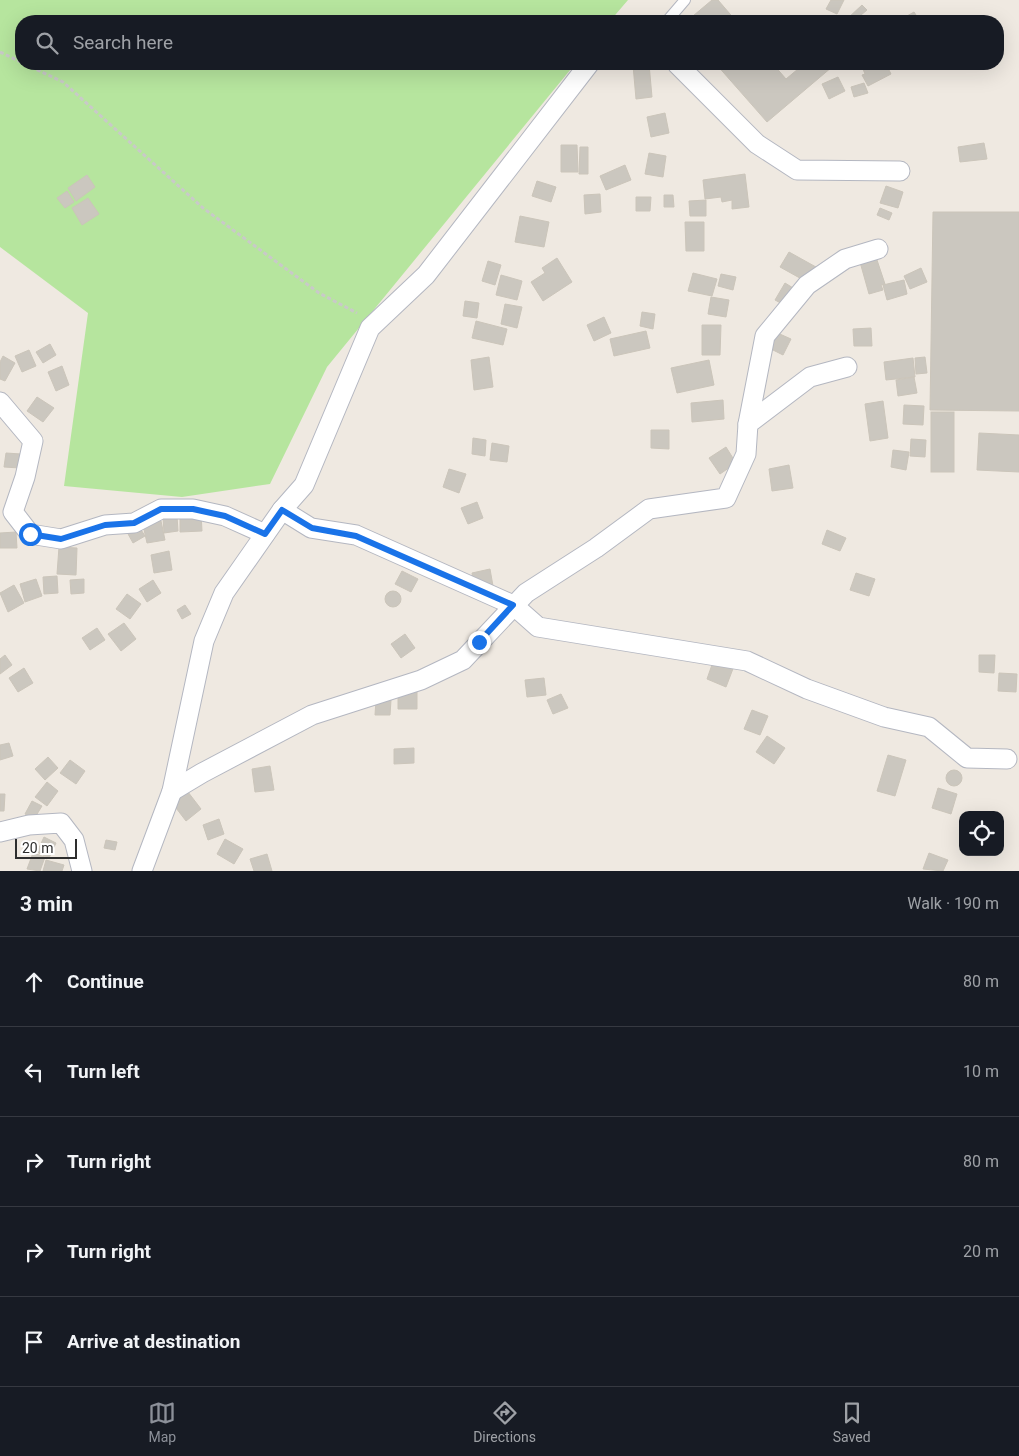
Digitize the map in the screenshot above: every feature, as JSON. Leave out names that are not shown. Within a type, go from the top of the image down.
[{"type":"street","points":[[142,871],[172,791],[204,641],[224,593],[282,510],[304,485],[368,323],[426,275],[583,70]]},
{"type":"street","points":[[684,70],[758,144],[797,170],[900,171]]},
{"type":"street","points":[[172,791],[202,773],[312,715],[421,680],[463,660],[513,605],[526,594],[596,548],[648,509],[726,498],[746,454],[748,424],[765,336],[807,285],[845,259],[878,249]]},
{"type":"street","points":[[748,424],[810,377],[847,366]]},
{"type":"street","points":[[0,402],[33,441],[25,476],[13,512],[30,534],[61,539],[105,525],[134,523],[161,509],[193,509],[225,516],[265,534]]},
{"type":"street","points":[[282,510],[312,528],[356,536],[513,605],[538,628],[747,660],[816,692],[884,717],[929,727],[967,758],[1007,759]]},
{"type":"street","points":[[0,832],[29,824],[61,823],[74,840],[82,871]]},
{"type":"lane","points":[[672,15],[685,0]]},
{"type":"path","points":[[0,52],[15,59]]},
{"type":"path","points":[[38,70],[63,82],[203,208],[319,293],[368,323]]},
{"type":"green space","points":[[0,0],[628,0],[615,15],[15,15],[15,70],[570,70],[327,367],[270,484],[182,497],[64,486],[88,313],[0,247]]},
{"type":"building","points":[[712,0],[718,0],[731,15],[694,15]]},
{"type":"building","points":[[831,0],[844,0],[837,14],[826,9]]},
{"type":"building","points":[[862,5],[867,10],[861,15],[851,15]]},
{"type":"building","points":[[633,70],[650,70],[652,97],[636,99]]},
{"type":"building","points":[[721,70],[778,70],[786,79],[797,70],[828,70],[767,122]]},
{"type":"building","points":[[863,70],[889,70],[891,74],[868,86],[862,75],[865,74]]},
{"type":"building","points":[[838,77],[845,91],[829,99],[822,84]]},
{"type":"building","points":[[864,83],[868,93],[854,97],[851,87]]},
{"type":"building","points":[[665,113],[669,133],[651,137],[647,117]]},
{"type":"building","points":[[984,143],[987,159],[960,162],[958,147]]},
{"type":"building","points":[[561,145],[577,145],[578,172],[561,172]]},
{"type":"building","points":[[580,147],[588,147],[588,174],[579,174]]},
{"type":"building","points":[[649,153],[666,156],[663,177],[645,174]]},
{"type":"building","points":[[625,165],[631,180],[606,190],[600,176]]},
{"type":"building","points":[[745,174],[749,207],[732,209],[732,200],[722,202],[721,197],[705,199],[703,180]]},
{"type":"building","points":[[87,175],[95,187],[76,201],[68,188]]},
{"type":"building","points":[[537,181],[556,187],[551,202],[532,196]]},
{"type":"building","points":[[886,186],[903,192],[898,208],[880,203]]},
{"type":"building","points":[[67,191],[74,202],[65,208],[57,198]]},
{"type":"building","points":[[600,194],[601,212],[585,214],[584,195]]},
{"type":"building","points":[[664,195],[673,195],[674,207],[664,207]]},
{"type":"building","points":[[636,197],[651,197],[650,211],[636,211]]},
{"type":"building","points":[[88,198],[99,214],[82,225],[72,208]]},
{"type":"building","points":[[706,200],[706,216],[690,216],[689,201]]},
{"type":"building","points":[[880,208],[892,213],[889,220],[877,215]]},
{"type":"building","points":[[933,212],[1019,212],[1019,411],[930,410]]},
{"type":"building","points":[[520,216],[549,222],[544,247],[515,242]]},
{"type":"building","points":[[685,222],[704,222],[704,251],[686,251]]},
{"type":"building","points":[[789,252],[816,267],[807,282],[780,267]]},
{"type":"building","points":[[876,257],[885,284],[881,285],[883,290],[869,294],[860,262]]},
{"type":"building","points":[[557,258],[572,282],[543,301],[531,282],[545,273],[542,268]]},
{"type":"building","points":[[488,261],[501,265],[495,285],[482,281]]},
{"type":"building","points":[[921,268],[927,282],[910,289],[904,276]]},
{"type":"building","points":[[693,273],[717,279],[712,296],[688,291]]},
{"type":"building","points":[[721,274],[736,277],[733,290],[718,286]]},
{"type":"building","points":[[501,275],[522,281],[517,300],[496,295]]},
{"type":"building","points":[[904,280],[907,294],[887,300],[883,285]]},
{"type":"building","points":[[785,283],[798,291],[788,307],[775,300]]},
{"type":"building","points":[[711,297],[729,300],[726,317],[708,314]]},
{"type":"building","points":[[465,301],[479,303],[477,318],[463,316]]},
{"type":"building","points":[[505,304],[522,307],[517,328],[501,324]]},
{"type":"building","points":[[642,312],[655,314],[653,329],[640,326]]},
{"type":"building","points":[[604,317],[611,333],[594,341],[587,325]]},
{"type":"building","points":[[476,321],[507,329],[503,345],[472,338]]},
{"type":"building","points":[[702,325],[721,325],[720,355],[702,355]]},
{"type":"building","points":[[871,328],[872,346],[854,346],[853,329]]},
{"type":"building","points":[[646,331],[650,348],[614,356],[610,339]]},
{"type":"building","points":[[773,331],[791,339],[783,355],[765,346]]},
{"type":"building","points":[[50,344],[56,355],[43,363],[36,352]]},
{"type":"building","points":[[29,350],[36,366],[22,372],[15,356]]},
{"type":"building","points":[[3,356],[15,363],[5,381],[0,379],[0,362]]},
{"type":"building","points":[[489,357],[493,387],[474,390],[471,360]]},
{"type":"building","points":[[925,357],[927,373],[916,374],[915,358]]},
{"type":"building","points":[[913,358],[915,377],[886,380],[884,362]]},
{"type":"building","points":[[709,360],[714,385],[677,393],[671,368]]},
{"type":"building","points":[[62,366],[69,385],[56,391],[48,372]]},
{"type":"building","points":[[914,377],[917,393],[898,396],[896,380]]},
{"type":"building","points":[[37,397],[54,408],[43,422],[27,411]]},
{"type":"building","points":[[723,400],[724,419],[692,422],[691,403]]},
{"type":"building","points":[[883,401],[888,438],[870,441],[865,404]]},
{"type":"building","points":[[904,405],[924,406],[923,425],[903,424]]},
{"type":"building","points":[[931,412],[954,412],[954,472],[931,472]]},
{"type":"building","points":[[651,430],[669,430],[669,449],[651,448]]},
{"type":"building","points":[[979,433],[1019,435],[1019,472],[977,470]]},
{"type":"building","points":[[473,438],[486,440],[485,456],[472,454]]},
{"type":"building","points":[[911,439],[926,440],[925,457],[910,456]]},
{"type":"building","points":[[492,443],[509,446],[507,462],[490,460]]},
{"type":"building","points":[[726,447],[736,463],[720,474],[709,458]]},
{"type":"building","points":[[893,450],[909,452],[906,470],[891,467]]},
{"type":"building","points":[[6,453],[21,454],[20,468],[4,467]]},
{"type":"building","points":[[789,465],[793,488],[772,491],[769,469]]},
{"type":"building","points":[[449,469],[466,474],[459,493],[443,487]]},
{"type":"building","points":[[477,502],[483,518],[468,524],[461,508]]},
{"type":"building","points":[[201,514],[202,531],[180,532],[180,515]]},
{"type":"building","points":[[177,516],[178,531],[164,533],[163,517]]},
{"type":"building","points":[[161,521],[165,540],[147,543],[143,525]]},
{"type":"building","points":[[138,525],[145,536],[133,543],[127,532]]},
{"type":"building","points":[[827,530],[846,538],[840,551],[822,544]]},
{"type":"building","points":[[16,532],[17,548],[0,548],[0,533]]},
{"type":"building","points":[[59,547],[77,548],[76,575],[57,574]]},
{"type":"building","points":[[169,551],[172,570],[154,573],[151,555]]},
{"type":"building","points":[[490,569],[493,586],[475,590],[472,573]]},
{"type":"building","points":[[402,571],[418,579],[411,592],[395,584]]},
{"type":"building","points":[[856,573],[875,579],[869,596],[850,590]]},
{"type":"building","points":[[57,576],[58,593],[44,594],[43,577]]},
{"type":"building","points":[[36,579],[42,596],[25,602],[20,584]]},
{"type":"building","points":[[84,579],[84,593],[71,594],[70,580]]},
{"type":"building","points":[[153,580],[161,593],[147,602],[139,589]]},
{"type":"building","points":[[14,585],[24,603],[8,612],[0,593]]},
{"type":"building","points":[[393,591],[399,593],[401,599],[399,605],[393,607],[387,605],[385,599],[387,593]]},
{"type":"building","points":[[127,594],[141,604],[130,619],[116,609]]},
{"type":"building","points":[[185,605],[191,614],[182,619],[177,610]]},
{"type":"building","points":[[124,623],[136,639],[121,651],[108,634]]},
{"type":"building","points":[[97,628],[105,640],[90,650],[82,638]]},
{"type":"building","points":[[405,634],[415,648],[401,658],[391,644]]},
{"type":"building","points":[[5,655],[12,665],[0,674],[0,659]]},
{"type":"building","points":[[979,655],[995,655],[994,673],[979,672]]},
{"type":"building","points":[[714,659],[734,666],[726,687],[707,679]]},
{"type":"building","points":[[24,668],[33,683],[18,692],[9,678]]},
{"type":"building","points":[[999,673],[1017,674],[1016,692],[998,691]]},
{"type":"building","points":[[544,678],[546,695],[527,697],[525,680]]},
{"type":"building","points":[[417,689],[417,709],[398,709],[398,690]]},
{"type":"building","points":[[561,694],[568,708],[553,714],[547,700]]},
{"type":"building","points":[[376,700],[391,700],[390,715],[375,715]]},
{"type":"building","points":[[752,710],[768,716],[760,735],[744,729]]},
{"type":"building","points":[[767,736],[785,748],[774,764],[756,752]]},
{"type":"building","points":[[9,743],[13,756],[0,760],[0,745]]},
{"type":"building","points":[[414,748],[414,763],[394,764],[394,749]]},
{"type":"building","points":[[888,755],[906,760],[895,796],[877,791]]},
{"type":"building","points":[[48,757],[58,768],[45,780],[35,769]]},
{"type":"building","points":[[70,760],[85,771],[76,784],[60,773]]},
{"type":"building","points":[[270,766],[274,790],[255,792],[252,769]]},
{"type":"building","points":[[954,770],[960,772],[962,778],[960,784],[954,786],[948,784],[946,778],[948,772]]},
{"type":"building","points":[[47,782],[58,791],[47,806],[35,797]]},
{"type":"building","points":[[938,788],[957,794],[951,814],[932,808]]},
{"type":"building","points":[[188,792],[201,809],[186,821],[173,804]]},
{"type":"building","points":[[0,794],[5,794],[4,811],[0,811]]},
{"type":"building","points":[[32,801],[42,806],[34,819],[25,814]]},
{"type":"building","points":[[219,819],[224,834],[208,840],[203,825]]},
{"type":"building","points":[[44,837],[56,843],[49,858],[37,852]]},
{"type":"building","points":[[225,839],[243,849],[234,864],[217,854]]},
{"type":"building","points":[[106,840],[117,842],[115,850],[104,848]]},
{"type":"building","points":[[33,853],[45,857],[40,871],[27,869]]},
{"type":"building","points":[[929,853],[948,860],[943,871],[923,869]]},
{"type":"building","points":[[267,854],[272,871],[254,871],[250,859]]},
{"type":"building","points":[[46,860],[64,865],[62,871],[43,871]]},
{"type":"route","points":[[30,534],[61,539],[105,525],[134,523],[161,509],[193,509],[225,516],[265,534],[282,510],[312,528],[356,536],[513,605],[479,642]]}]
